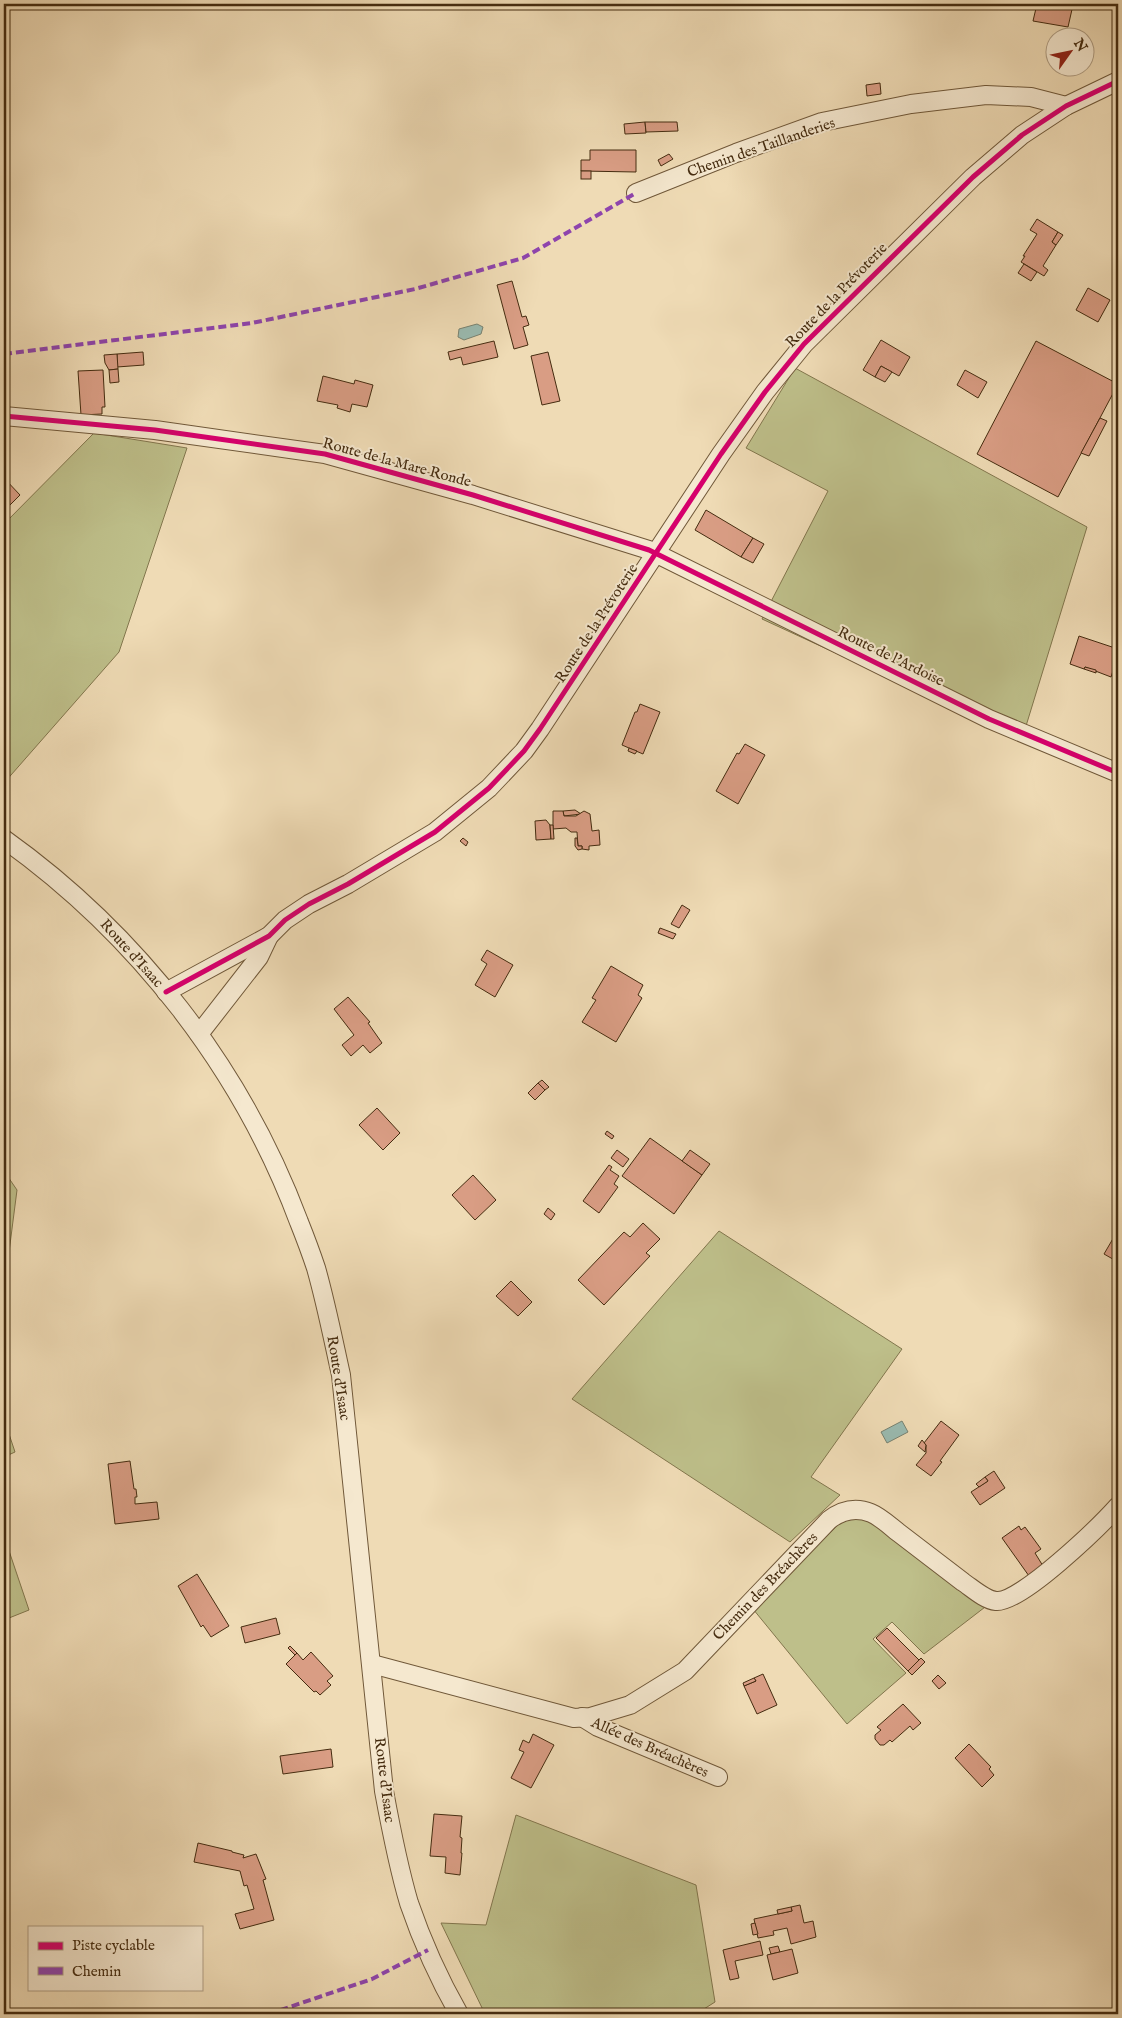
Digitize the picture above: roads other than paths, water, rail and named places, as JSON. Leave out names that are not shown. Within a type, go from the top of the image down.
[{"type":"street","name":"Route de la Prévoterie","points":[[166,992],[269,936],[286,920],[309,904],[348,884],[435,832],[489,788],[524,751],[540,729],[721,454],[765,392],[804,344],[973,176],[1022,135],[1066,106],[1118,81]]},
{"type":"street","name":"Chemin des Taillanderies","points":[[636,193],[736,153],[822,122],[902,106],[986,94],[1030,97],[1066,106]]},
{"type":"street","name":"Route de la Mare Ronde","points":[[4,416],[155,430],[325,454],[474,495],[656,554]]},
{"type":"street","name":"Route de l'Ardoise","points":[[656,554],[989,719],[1118,772]]},
{"type":"street","name":"Route d'Isaac","points":[[4,839],[31,858],[106,923],[166,992],[199,1034],[221,1067],[260,1134],[293,1205],[316,1267],[341,1375],[384,1791],[394,1847],[409,1903],[428,1950],[459,2014]]},
{"type":"street","name":"Route de la Prévoterie","points":[[199,1034],[259,957],[269,936]]},
{"type":"street","name":"Chemin des Bréachères","points":[[372,1664],[574,1718],[590,1716],[630,1705],[685,1671],[828,1520],[839,1513],[851,1509],[872,1513],[969,1586],[986,1598],[997,1602],[1009,1599],[1023,1592],[1088,1536],[1118,1506]]},
{"type":"street","name":"Allée des Bréachères","points":[[582,1717],[598,1727],[718,1777]]},
{"type":"water","points":[[477,324],[483,327],[481,334],[464,340],[458,337],[459,329]]},
{"type":"water","points":[[902,1421],[908,1432],[887,1443],[881,1432]]}]
